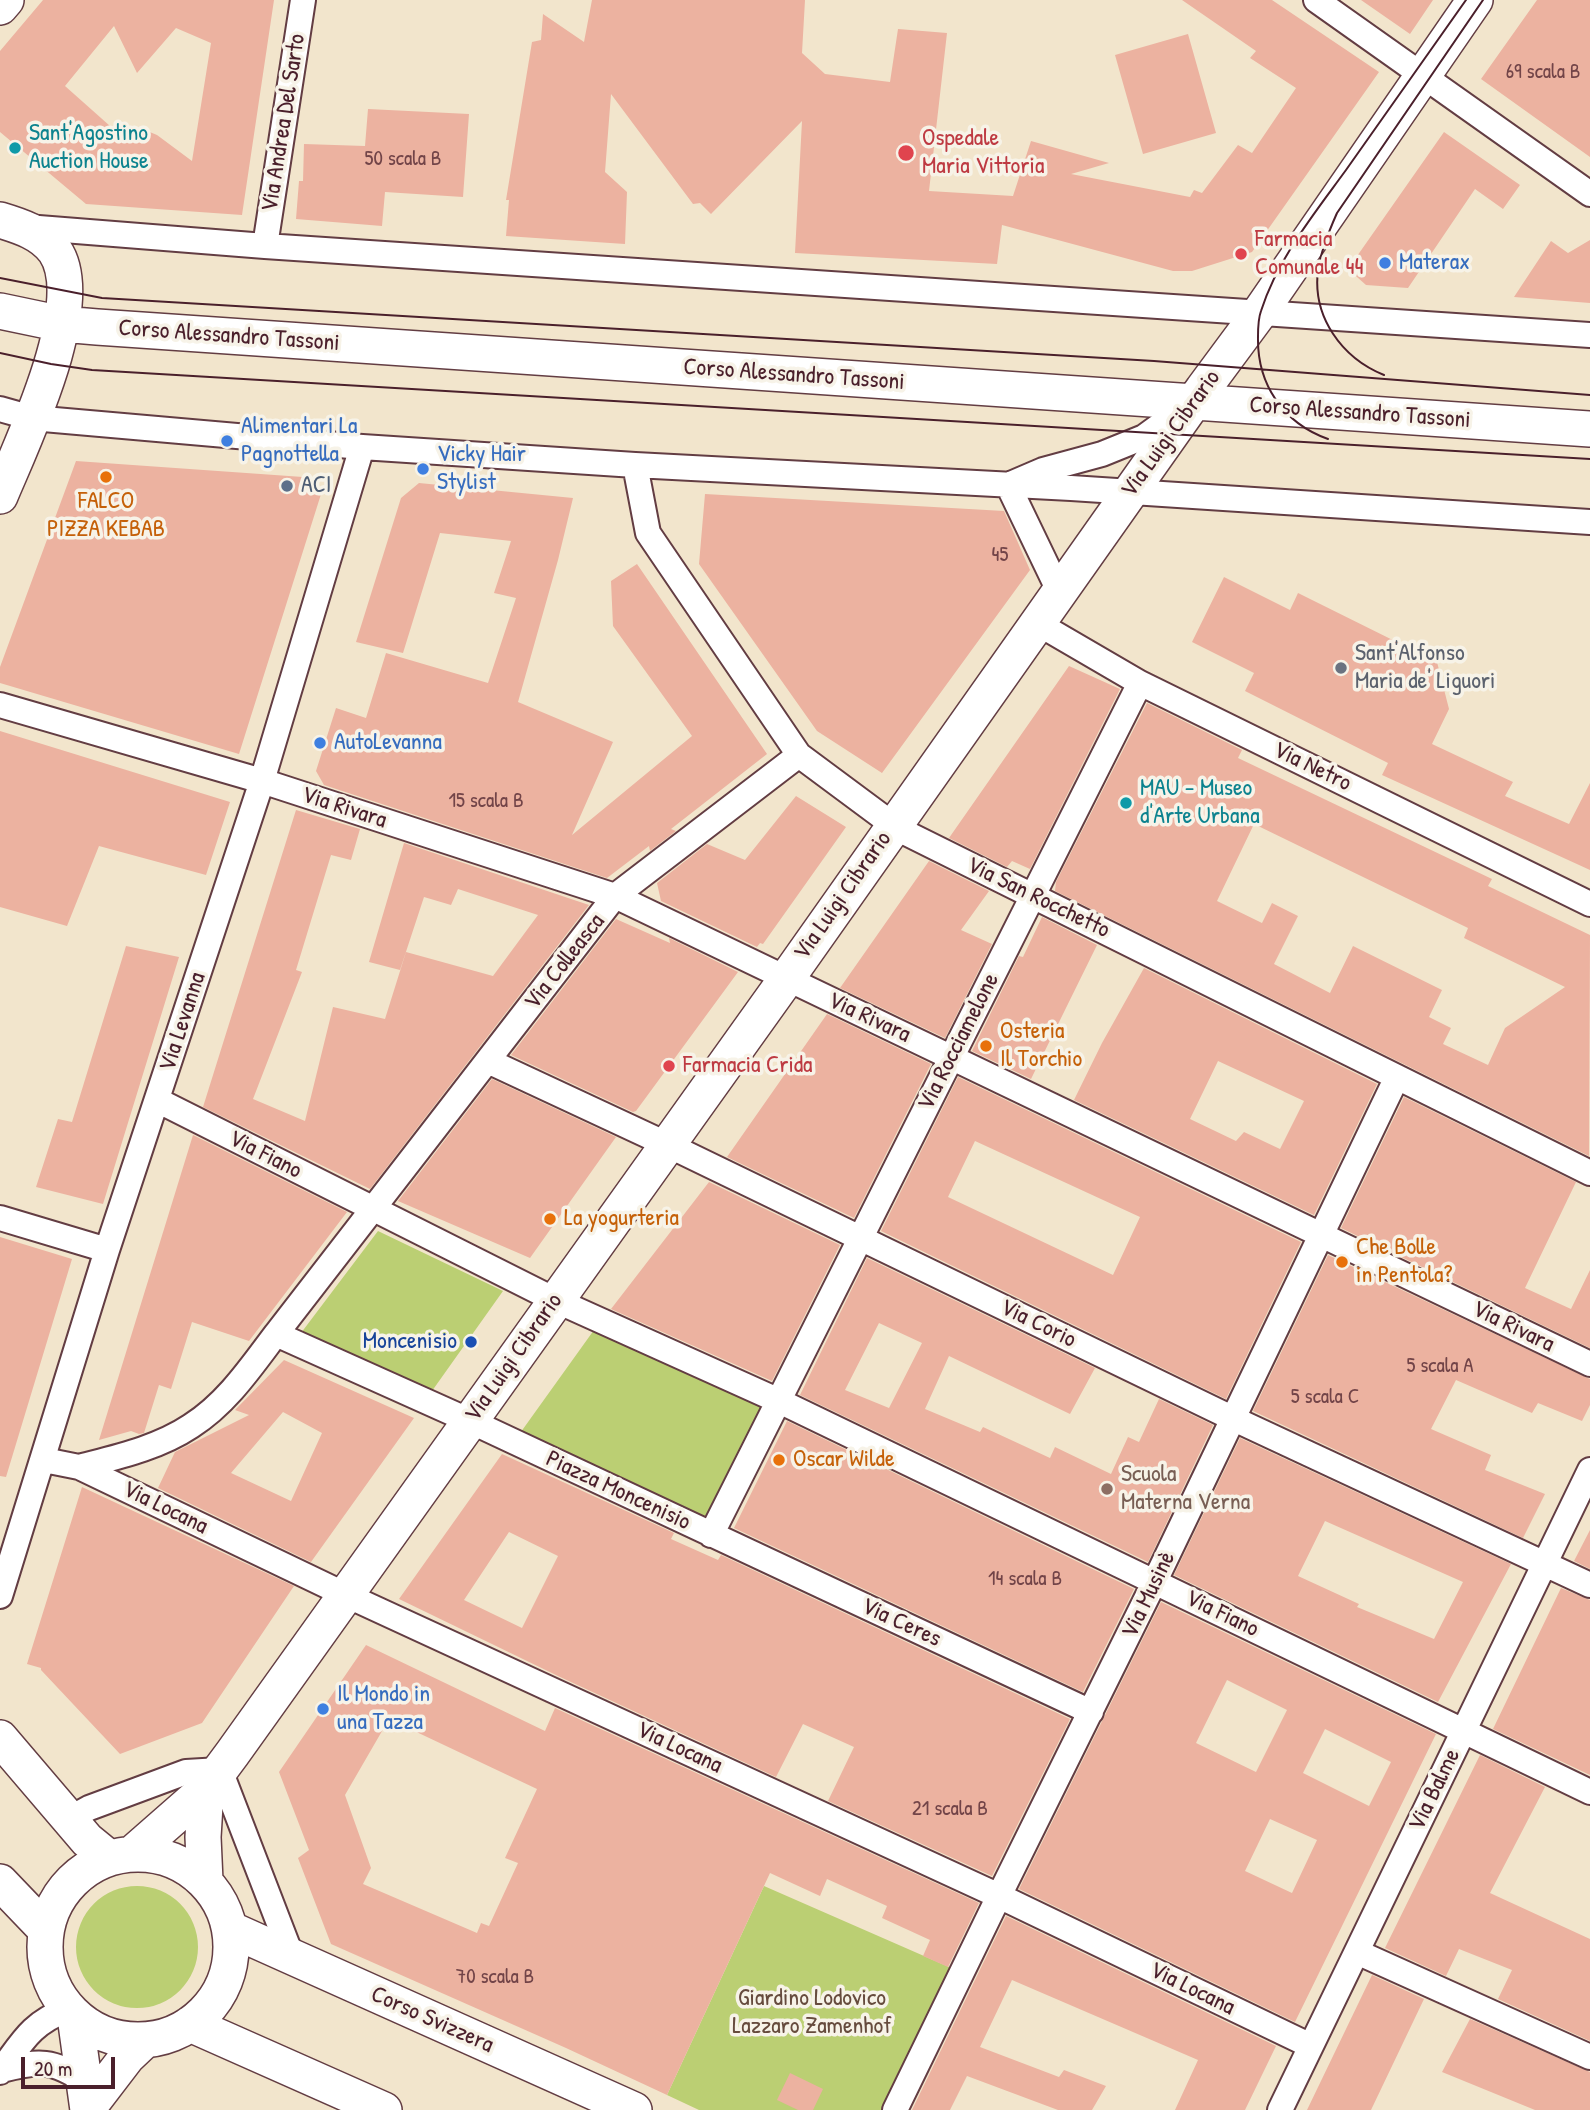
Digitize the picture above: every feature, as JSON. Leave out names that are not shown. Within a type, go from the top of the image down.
[{"type":"street","points":[[0,7],[6,0]]},
{"type":"street","name":"Via Andrea Del Sarto","points":[[265,246],[303,0]]},
{"type":"street","points":[[1316,0],[1590,194]]},
{"type":"street","name":"Via Luigi Cibrario","points":[[121,1855],[213,1779],[1260,312],[1475,0]]},
{"type":"street","points":[[12,223],[265,246],[1590,335]]},
{"type":"street","points":[[0,496],[16,414],[51,364],[62,324],[65,291],[63,270],[56,253],[44,239],[12,223]]},
{"type":"street","name":"Corso Alessandro Tassoni","points":[[0,312],[62,324],[1590,429]]},
{"type":"street","points":[[1008,485],[1043,470],[1102,454],[1144,437],[1194,401]]},
{"type":"street","points":[[16,414],[362,447],[635,466],[1130,491],[1590,522]]},
{"type":"street","name":"Via Levanna","points":[[0,1596],[107,1250],[262,781],[362,447]]},
{"type":"street","name":"Via San Rocchetto","points":[[635,466],[648,533],[799,755],[892,826],[1590,1173]]},
{"type":"street","points":[[1008,485],[1059,591]]},
{"type":"street","name":"Via Netro","points":[[1037,623],[1140,683],[1590,904]]},
{"type":"street","name":"Via Rocciamelone","points":[[777,1400],[1140,683]]},
{"type":"street","name":"Via Rivara","points":[[0,705],[262,781],[615,896],[1590,1364]]},
{"type":"street","name":"Via Colleasca","points":[[373,1210],[615,896],[799,755]]},
{"type":"street","name":"Via Corio","points":[[488,1061],[666,1144],[1234,1419],[1590,1585]]},
{"type":"street","name":"Via Musinè","points":[[895,2110],[1234,1419],[1397,1077]]},
{"type":"street","name":"Via Fiano","points":[[158,1100],[373,1210]]},
{"type":"street","points":[[79,1467],[128,1454],[175,1436],[193,1425],[235,1387],[373,1210],[555,1300],[777,1400]]},
{"type":"street","points":[[0,1218],[107,1250]]},
{"type":"street","name":"Piazza Moncenisio","points":[[276,1334],[470,1421],[711,1535],[777,1400]]},
{"type":"street","name":"Via Fiano","points":[[777,1400],[1590,1792]]},
{"type":"street","name":"Via Locana","points":[[44,1460],[79,1467],[346,1595],[999,1896],[1311,2046]]},
{"type":"street","name":"Via Balme","points":[[1280,2110],[1590,1470]]},
{"type":"street","name":"Via Ceres","points":[[711,1535],[1091,1712]]},
{"type":"street","points":[[0,1738],[88,1840],[121,1855]]},
{"type":"street","points":[[69,1819],[89,1808],[186,1772],[213,1779]]},
{"type":"street","points":[[205,1881],[203,1837],[213,1779]]},
{"type":"street","points":[[213,1779],[292,1957]]},
{"type":"street","points":[[121,1855],[158,1855],[183,1865],[205,1881],[221,1903],[230,1929],[231,1956],[224,1983],[210,2006],[190,2024],[168,2035],[145,2040],[119,2038],[96,2031],[71,2012],[55,1991],[47,1972],[44,1951],[46,1930],[54,1906],[67,1885],[86,1869],[121,1855]]},
{"type":"street","points":[[0,1882],[46,1930]]},
{"type":"street","name":"Corso Svizzera","points":[[230,1929],[634,2110]]},
{"type":"street","points":[[1357,1952],[1590,2057]]},
{"type":"street","points":[[1,2071],[31,2031],[45,2018],[71,2012]]},
{"type":"street","points":[[71,2012],[87,2100]]},
{"type":"street","points":[[190,2024],[384,2110]]},
{"type":"street","points":[[87,2100],[145,2040]]},
{"type":"street","points":[[1,2071],[27,2063],[50,2063],[66,2069],[87,2100]]},
{"type":"green space","points":[[378,1231],[503,1291],[432,1391],[301,1333]]},
{"type":"green space","points":[[594,1330],[762,1406],[702,1524],[518,1436]]},
{"type":"green space","points":[[137,1886],[160,1891],[180,1904],[193,1924],[198,1947],[193,1970],[180,1990],[160,2003],[137,2008],[114,2003],[94,1990],[81,1970],[76,1947],[81,1924],[94,1904],[114,1891]]},
{"type":"green space","name":"Giardino Lodovico Lazzaro Zamenhof","points":[[764,1886],[956,1970],[889,2110],[699,2110],[667,2095]]},
{"type":"building","points":[[43,0],[274,0],[242,215],[86,204],[0,132],[0,51]],"holes":[[[114,26],[137,73],[176,28],[211,43],[192,161],[157,135],[140,128],[119,134],[65,86]]]},
{"type":"building","points":[[592,0],[805,0],[802,53],[825,74],[890,82],[898,29],[947,33],[929,191],[1013,196],[1031,141],[1109,163],[1071,174],[1190,197],[1194,190],[1202,193],[1238,145],[1252,153],[1296,88],[1250,58],[1256,51],[1182,0],[1272,0],[1379,72],[1252,252],[1192,271],[1173,271],[1002,225],[997,264],[795,253],[802,121],[711,214],[700,203],[693,204],[611,94],[605,172],[627,192],[625,244],[506,236],[509,200],[506,200],[532,42],[541,40],[543,14],[584,42]]},
{"type":"building","points":[[1361,0],[1433,0],[1410,34]]},
{"type":"building","points":[[1537,0],[1590,0],[1590,157],[1481,79]]},
{"type":"building","points":[[1188,34],[1216,133],[1143,154],[1115,55]]},
{"type":"building","points":[[368,109],[469,114],[463,197],[385,192],[382,226],[296,219],[299,181],[303,181],[304,144],[365,146]]},
{"type":"building","points":[[1444,132],[1520,185],[1503,209],[1475,189],[1408,288],[1366,285],[1348,269]]},
{"type":"building","points":[[1590,240],[1590,303],[1514,297],[1551,241],[1568,253]]},
{"type":"building","points":[[76,461],[303,477],[322,491],[239,754],[0,683],[0,667]]},
{"type":"building","points":[[419,483],[573,498],[518,702],[613,742],[572,835],[692,736],[613,626],[611,581],[637,564],[767,754],[671,829],[676,831],[650,851],[649,846],[607,878],[324,785],[316,771],[336,708],[366,718],[386,653],[488,683],[516,598],[494,593],[511,541],[440,533],[403,653],[356,642],[401,498]]},
{"type":"building","points":[[705,494],[1004,511],[1030,570],[882,773],[817,731],[699,564]]},
{"type":"building","name":"Sant'Alfonso Maria de' Liguori","points":[[1224,577],[1290,610],[1298,593],[1437,662],[1449,709],[1432,744],[1513,782],[1505,796],[1569,824],[1590,783],[1590,870],[1382,775],[1388,763],[1245,691],[1254,673],[1192,642]]},
{"type":"building","points":[[1069,666],[1120,689],[1030,869],[1012,861],[1007,867],[949,838]]},
{"type":"building","points":[[1147,703],[1242,750],[1238,758],[1492,879],[1488,886],[1590,935],[1589,1156],[1055,891],[1056,882]],"holes":[[[1254,824],[1468,928],[1464,938],[1565,987],[1505,1028],[1488,1065],[1443,1044],[1451,1028],[1429,1017],[1442,990],[1353,946],[1330,993],[1274,964],[1298,916],[1272,903],[1262,923],[1217,901]]]},
{"type":"building","points":[[0,731],[230,802],[206,875],[99,846],[67,926],[0,907]]},
{"type":"building","points":[[796,796],[846,827],[763,944],[760,943],[757,947],[661,901],[657,883],[707,844],[745,860]]},
{"type":"building","points":[[296,810],[360,829],[351,860],[331,855],[296,970],[302,972],[253,1099],[305,1121],[333,1007],[385,1019],[406,952],[493,976],[538,915],[458,889],[451,905],[424,897],[400,970],[369,962],[404,843],[589,905],[370,1189],[203,1107]]},
{"type":"building","points":[[929,861],[989,891],[961,930],[992,944],[945,1038],[840,988]]},
{"type":"building","points":[[1042,917],[1097,945],[1031,1079],[972,1051],[1019,956],[1023,957]]},
{"type":"building","points":[[616,919],[670,943],[669,938],[738,972],[633,1112],[511,1055]]},
{"type":"building","points":[[126,946],[179,957],[103,1204],[36,1187],[58,1119],[72,1122]]},
{"type":"building","points":[[1144,968],[1377,1084],[1314,1215],[1074,1100]],"holes":[[[1218,1061],[1304,1101],[1280,1149],[1244,1132],[1236,1141],[1190,1119]]]},
{"type":"building","points":[[827,1014],[931,1064],[854,1218],[727,1157]]},
{"type":"building","points":[[958,1077],[1301,1242],[1226,1399],[881,1231]],"holes":[[[975,1141],[1140,1217],[1113,1275],[948,1197]]]},
{"type":"building","points":[[492,1079],[616,1137],[530,1258],[398,1201]]},
{"type":"building","points":[[1404,1097],[1576,1182],[1525,1288],[1571,1309],[1590,1270],[1590,1348],[1341,1228]]},
{"type":"building","points":[[193,1135],[347,1212],[249,1341],[192,1322],[171,1389],[159,1385],[144,1433],[131,1431],[99,1440]]},
{"type":"building","points":[[709,1182],[840,1245],[772,1381],[611,1309]]},
{"type":"building","points":[[0,1237],[72,1259],[6,1477],[0,1476]]},
{"type":"building","points":[[1328,1255],[1590,1379],[1590,1405],[1582,1421],[1538,1403],[1532,1413],[1456,1380],[1431,1429],[1491,1455],[1485,1470],[1545,1494],[1523,1538],[1253,1411]]},
{"type":"building","points":[[867,1258],[1095,1368],[1070,1414],[949,1356],[925,1409],[980,1432],[983,1427],[1050,1458],[1055,1447],[1111,1474],[1128,1437],[1139,1442],[1159,1399],[1213,1425],[1148,1562],[800,1395]],"holes":[[[879,1323],[922,1343],[889,1408],[845,1390]]]},
{"type":"building","points":[[284,1360],[414,1418],[311,1562],[158,1488],[175,1452],[249,1415],[235,1410]],"holes":[[[283,1412],[322,1433],[291,1501],[231,1473]]]},
{"type":"building","points":[[787,1421],[1134,1589],[1083,1692],[734,1528]]},
{"type":"building","points":[[1240,1438],[1511,1564],[1438,1702],[1174,1575]],"holes":[[[1325,1521],[1463,1582],[1434,1639],[1357,1607],[1359,1604],[1298,1576]]]},
{"type":"building","points":[[502,1454],[674,1533],[671,1539],[718,1560],[721,1555],[1070,1719],[992,1876],[828,1801],[854,1747],[803,1724],[776,1777],[399,1599]],"holes":[[[509,1532],[558,1556],[522,1628],[464,1600]]]},
{"type":"building","points":[[82,1487],[294,1586],[202,1723],[120,1754],[41,1668],[27,1664]]},
{"type":"building","points":[[1590,1530],[1590,1569],[1574,1561]]},
{"type":"building","points":[[1561,1588],[1590,1600],[1590,1775],[1493,1729]]},
{"type":"building","points":[[1161,1602],[1436,1734],[1295,2022],[1019,1889]],"holes":[[[1227,1680],[1287,1710],[1256,1772],[1196,1743]],[[1325,1729],[1391,1762],[1369,1806],[1303,1773]],[[1270,1819],[1317,1840],[1292,1893],[1245,1871]]]},
{"type":"building","points":[[366,1645],[545,1731],[555,1708],[979,1903],[948,1967],[923,1956],[930,1940],[882,1918],[887,1906],[827,1879],[820,1896],[770,1873],[667,2095],[331,1944],[298,1858],[309,1850],[279,1772]],"holes":[[[389,1719],[537,1789],[505,1858],[518,1863],[489,1926],[481,1923],[477,1933],[363,1884],[371,1868],[345,1795]]]},
{"type":"building","points":[[1480,1755],[1545,1787],[1490,1893],[1590,1939],[1590,2041],[1498,1999],[1512,1970],[1459,1949],[1446,1976],[1385,1948]]},
{"type":"building","points":[[1006,1916],[1276,2046],[1245,2110],[1175,2110],[1198,2060],[1012,1980],[980,2047],[1059,2077],[1064,2070],[1106,2086],[1092,2110],[1058,2110],[967,2076],[950,2110],[912,2110]]},
{"type":"building","points":[[1372,1975],[1424,1999],[1371,2110],[1307,2110]]},
{"type":"building","points":[[1470,2019],[1590,2072],[1590,2110],[1535,2110],[1442,2072]]},
{"type":"building","points":[[790,2073],[823,2089],[813,2110],[798,2110],[777,2100]]},
{"type":"tram line","points":[[1328,439],[1298,423],[1276,400],[1268,386],[1259,354],[1260,314],[1277,273],[1298,237],[1466,0]]},
{"type":"tram line","points":[[1384,375],[1369,368],[1343,347],[1325,319],[1317,287],[1321,256],[1337,213],[1483,0]]},
{"type":"tram line","points":[[0,278],[102,298],[1154,361],[1590,395]]},
{"type":"tram line","points":[[0,353],[92,370],[1590,459]]},
{"type":"place","name":"Sant'Agostino Auction House","points":[[15,148]]},
{"type":"place","name":"Ospedale Maria Vittoria","points":[[906,153]]},
{"type":"place","name":"Farmacia Comunale 44","points":[[1241,254]]},
{"type":"place","name":"Materax","points":[[1385,263]]},
{"type":"place","name":"Alimentari La Pagnottella","points":[[227,441]]},
{"type":"place","name":"Vicky Hair Stylist","points":[[423,469]]},
{"type":"place","name":"FALCO PIZZA KEBAB","points":[[106,477]]},
{"type":"place","name":"ACI","points":[[287,486]]},
{"type":"place","name":"Sant'Alfonso Maria de' Liguori","points":[[1341,668]]},
{"type":"place","name":"AutoLevanna","points":[[320,743]]},
{"type":"place","name":"MAU - Museo d'Arte Urbana","points":[[1126,803]]},
{"type":"place","name":"Osteria Il Torchio","points":[[986,1046]]},
{"type":"place","name":"Farmacia Crida","points":[[669,1066]]},
{"type":"place","name":"La yogurteria","points":[[550,1219]]},
{"type":"place","name":"Che Bolle in Pentola?","points":[[1342,1262]]},
{"type":"place","name":"Moncenisio","points":[[471,1342]]},
{"type":"place","name":"Oscar Wilde","points":[[779,1460]]},
{"type":"place","name":"Scuola Materna Verna","points":[[1107,1489]]},
{"type":"place","name":"Il Mondo in una Tazza","points":[[323,1709]]}]
